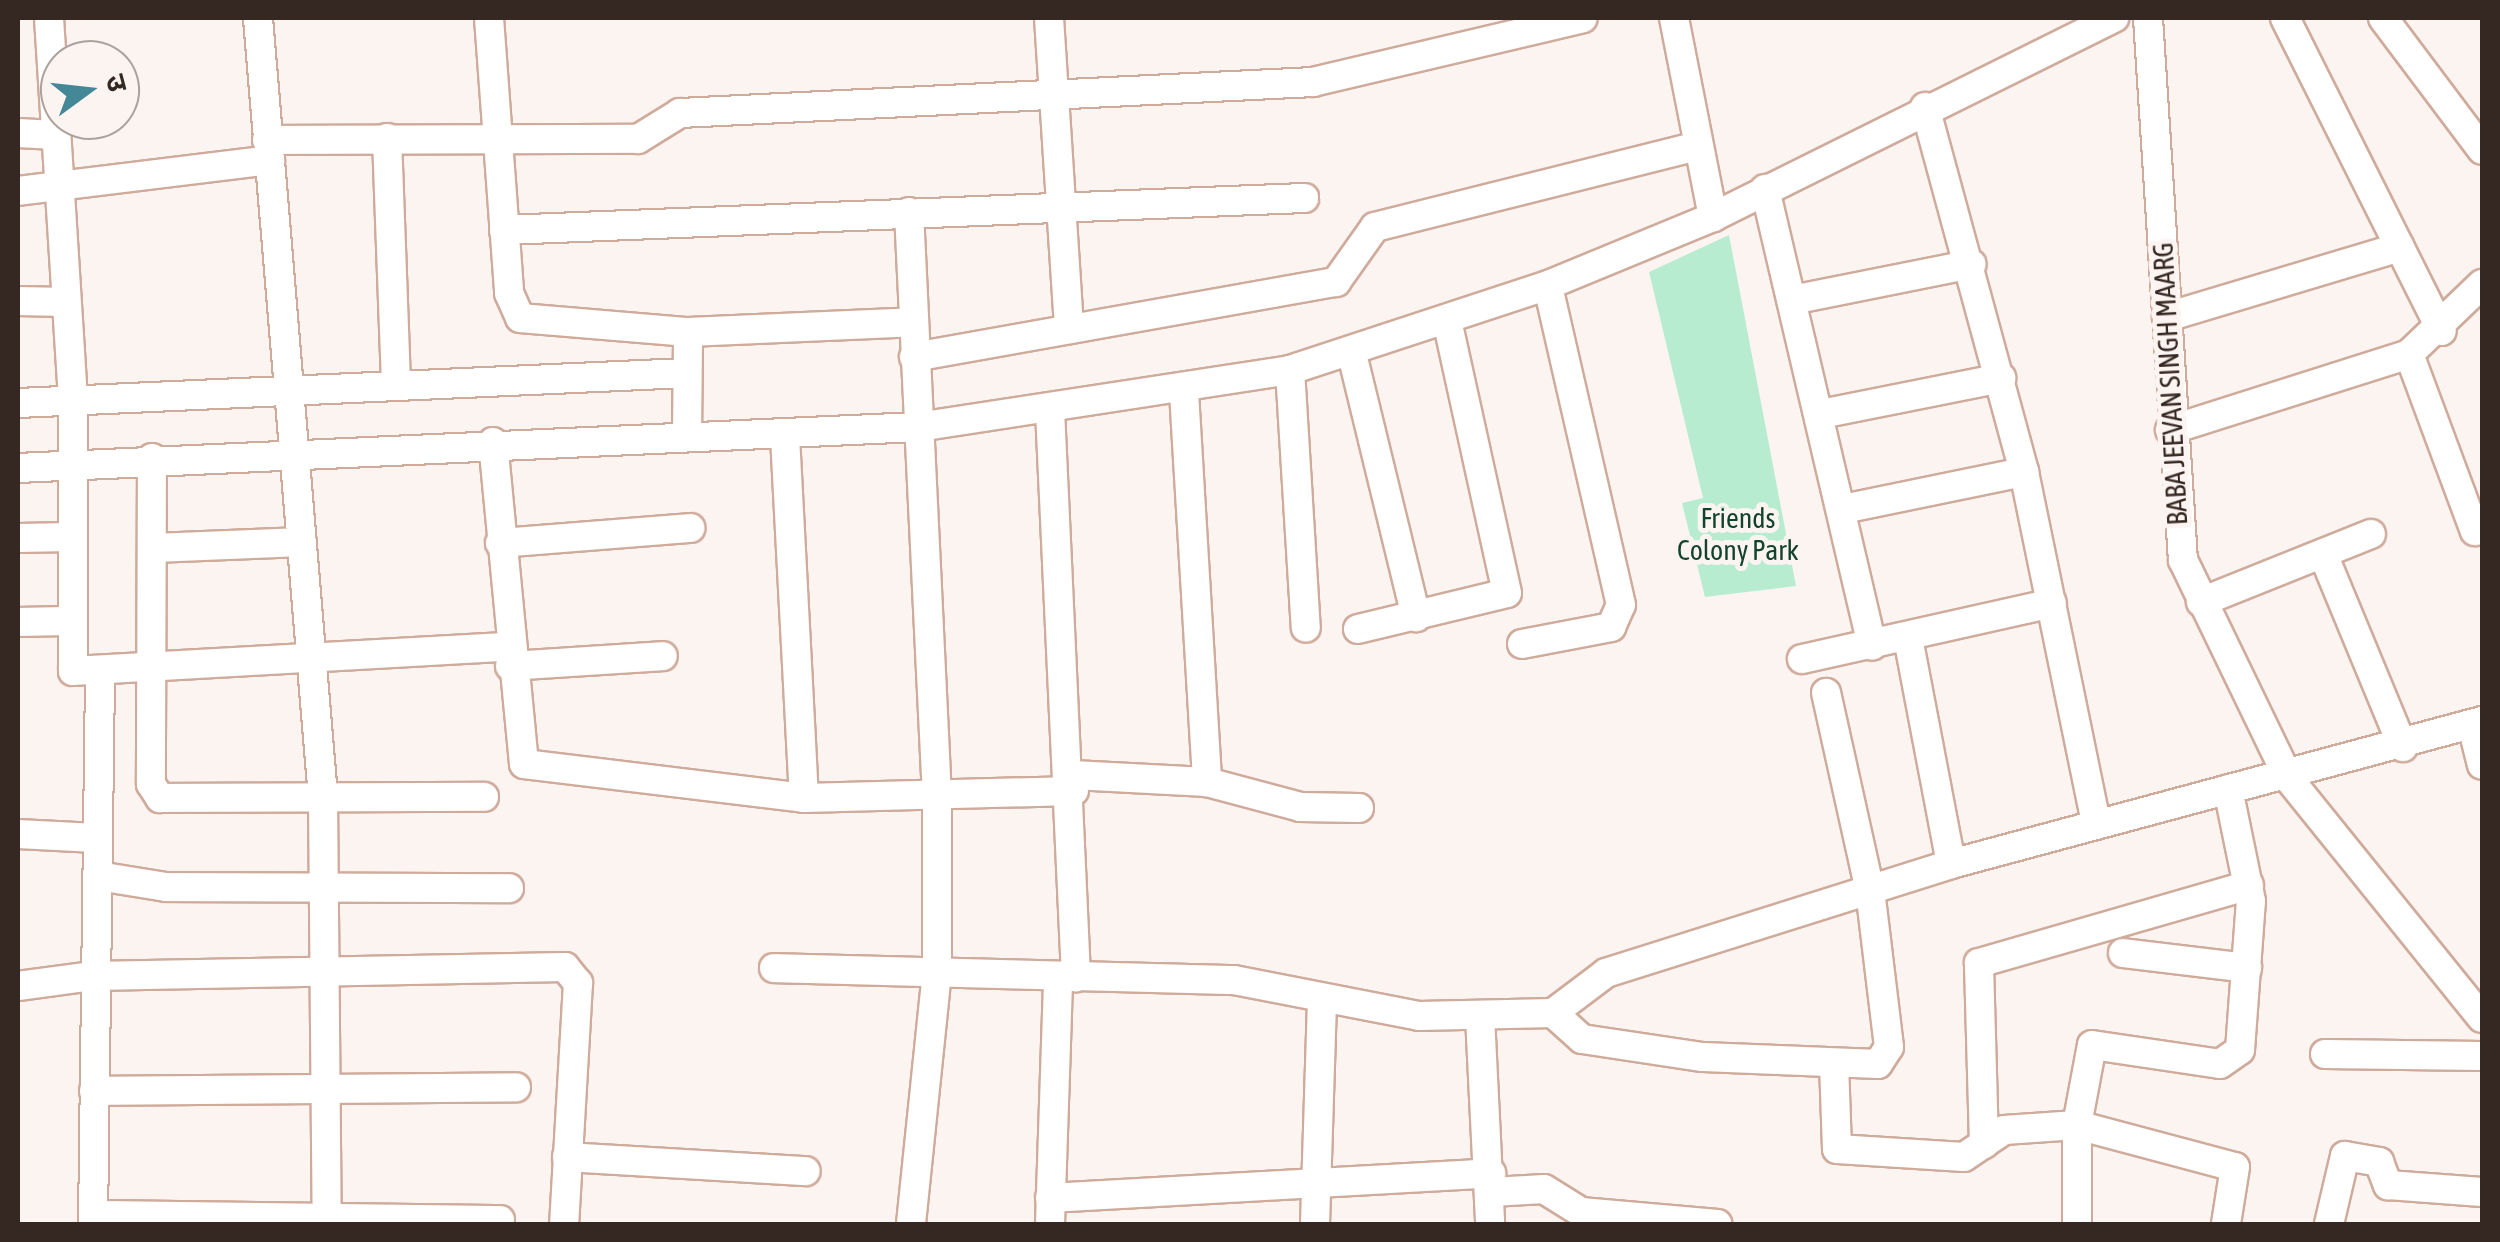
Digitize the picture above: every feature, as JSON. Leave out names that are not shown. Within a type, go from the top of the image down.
[{"type":"street","points":[[258,18],[323,797],[330,973],[327,1221]]},
{"type":"street","points":[[488,18],[504,230],[520,318],[688,332],[914,322]]},
{"type":"street","points":[[1049,18],[1050,96],[1068,329]]},
{"type":"street","points":[[18,191],[58,190],[269,150],[388,138],[645,138],[680,113],[1313,82],[1583,18]]},
{"type":"street","points":[[1674,18],[1712,217]]},
{"type":"street","points":[[18,468],[294,450],[785,436],[918,427],[1184,392],[1290,370],[1352,354],[1548,285],[1712,217],[1926,107],[2114,18]]},
{"type":"street","name":"BABA JEEVAN SINGH MAARG","points":[[2148,18],[2176,529],[2201,602],[2289,779],[2482,1018]]},
{"type":"street","points":[[2285,18],[2442,331]]},
{"type":"street","points":[[2384,18],[2482,150]]},
{"type":"street","points":[[1926,107],[1972,264],[2024,472],[2096,823]]},
{"type":"street","points":[[388,138],[396,386]]},
{"type":"street","points":[[55,140],[73,400],[66,621],[73,670],[509,656],[663,656]]},
{"type":"street","points":[[914,356],[1336,282],[1376,227],[1698,146]]},
{"type":"street","points":[[1765,189],[1797,300],[1872,646]]},
{"type":"street","points":[[504,230],[1060,204],[1304,198]]},
{"type":"street","points":[[909,212],[937,798],[938,972],[911,1224]]},
{"type":"street","points":[[2167,317],[2400,247]]},
{"type":"street","points":[[1797,300],[1972,264]]},
{"type":"street","points":[[2170,430],[2410,354],[2442,331],[2482,284]]},
{"type":"street","points":[[1522,644],[1611,627],[1621,605],[1548,285]]},
{"type":"street","points":[[18,301],[66,302]]},
{"type":"street","points":[[1358,629],[1504,598],[1508,588],[1447,320]]},
{"type":"street","points":[[687,436],[688,332]]},
{"type":"street","points":[[1352,354],[1416,616]]},
{"type":"street","points":[[2410,354],[2475,531]]},
{"type":"street","points":[[1290,370],[1306,628]]},
{"type":"street","points":[[18,403],[288,384],[396,386],[686,373]]},
{"type":"street","points":[[1821,414],[2001,378]]},
{"type":"street","points":[[1184,392],[1207,782]]},
{"type":"street","points":[[1050,410],[1074,783],[1067,977],[1050,1211],[1315,1184],[1491,1183],[1544,1189],[1581,1212],[1716,1224]]},
{"type":"street","points":[[785,436],[804,798]]},
{"type":"street","points":[[492,442],[509,656],[524,764],[804,798],[937,798],[1074,783],[1207,782],[1300,807],[1359,808]]},
{"type":"street","points":[[152,458],[152,784],[160,798],[484,798]]},
{"type":"street","points":[[1843,509],[2024,472]]},
{"type":"street","points":[[500,543],[690,528]]},
{"type":"street","points":[[2201,602],[2372,534]]},
{"type":"street","points":[[18,538],[71,537]]},
{"type":"street","points":[[154,548],[302,542]]},
{"type":"street","points":[[2323,554],[2403,748]]},
{"type":"street","points":[[1802,659],[2052,603]]},
{"type":"street","points":[[18,622],[66,621]]},
{"type":"street","points":[[1908,638],[1951,864]]},
{"type":"street","points":[[100,672],[93,976],[93,1220],[500,1220]]},
{"type":"street","points":[[1553,1013],[1591,1041],[1834,1063],[1878,1064],[1889,1055],[1870,891],[1826,693]]},
{"type":"street","points":[[774,968],[1234,980],[1322,1000],[1480,1016],[1553,1013],[1606,974],[1951,864],[2096,823],[2228,789],[2289,779],[2477,723],[2482,765]]},
{"type":"street","points":[[2078,1224],[2078,1125],[2098,1041],[2236,1059],[2246,968],[2249,885],[2228,789]]},
{"type":"street","points":[[18,834],[96,838]]},
{"type":"street","points":[[98,876],[166,887],[509,888]]},
{"type":"street","points":[[1984,1144],[1979,963],[2249,885]]},
{"type":"street","points":[[2123,953],[2246,968]]},
{"type":"street","points":[[18,986],[93,976],[573,972],[564,1224]]},
{"type":"street","points":[[1315,1224],[1322,1000]]},
{"type":"street","points":[[1480,1016],[1490,1224]]},
{"type":"street","points":[[2326,1054],[2482,1056]]},
{"type":"street","points":[[1834,1063],[1837,1148],[1964,1158],[2004,1130],[2078,1125],[2235,1166],[2226,1224]]},
{"type":"street","points":[[94,1091],[516,1087]]},
{"type":"street","points":[[2329,1224],[2345,1156],[2379,1162],[2388,1184],[2482,1192]]},
{"type":"street","points":[[567,1158],[806,1171]]},
{"type":"green space","name":"Friends Colony Park","points":[[1729,235],[1796,586],[1705,597],[1682,503],[1703,498],[1649,272]]}]
